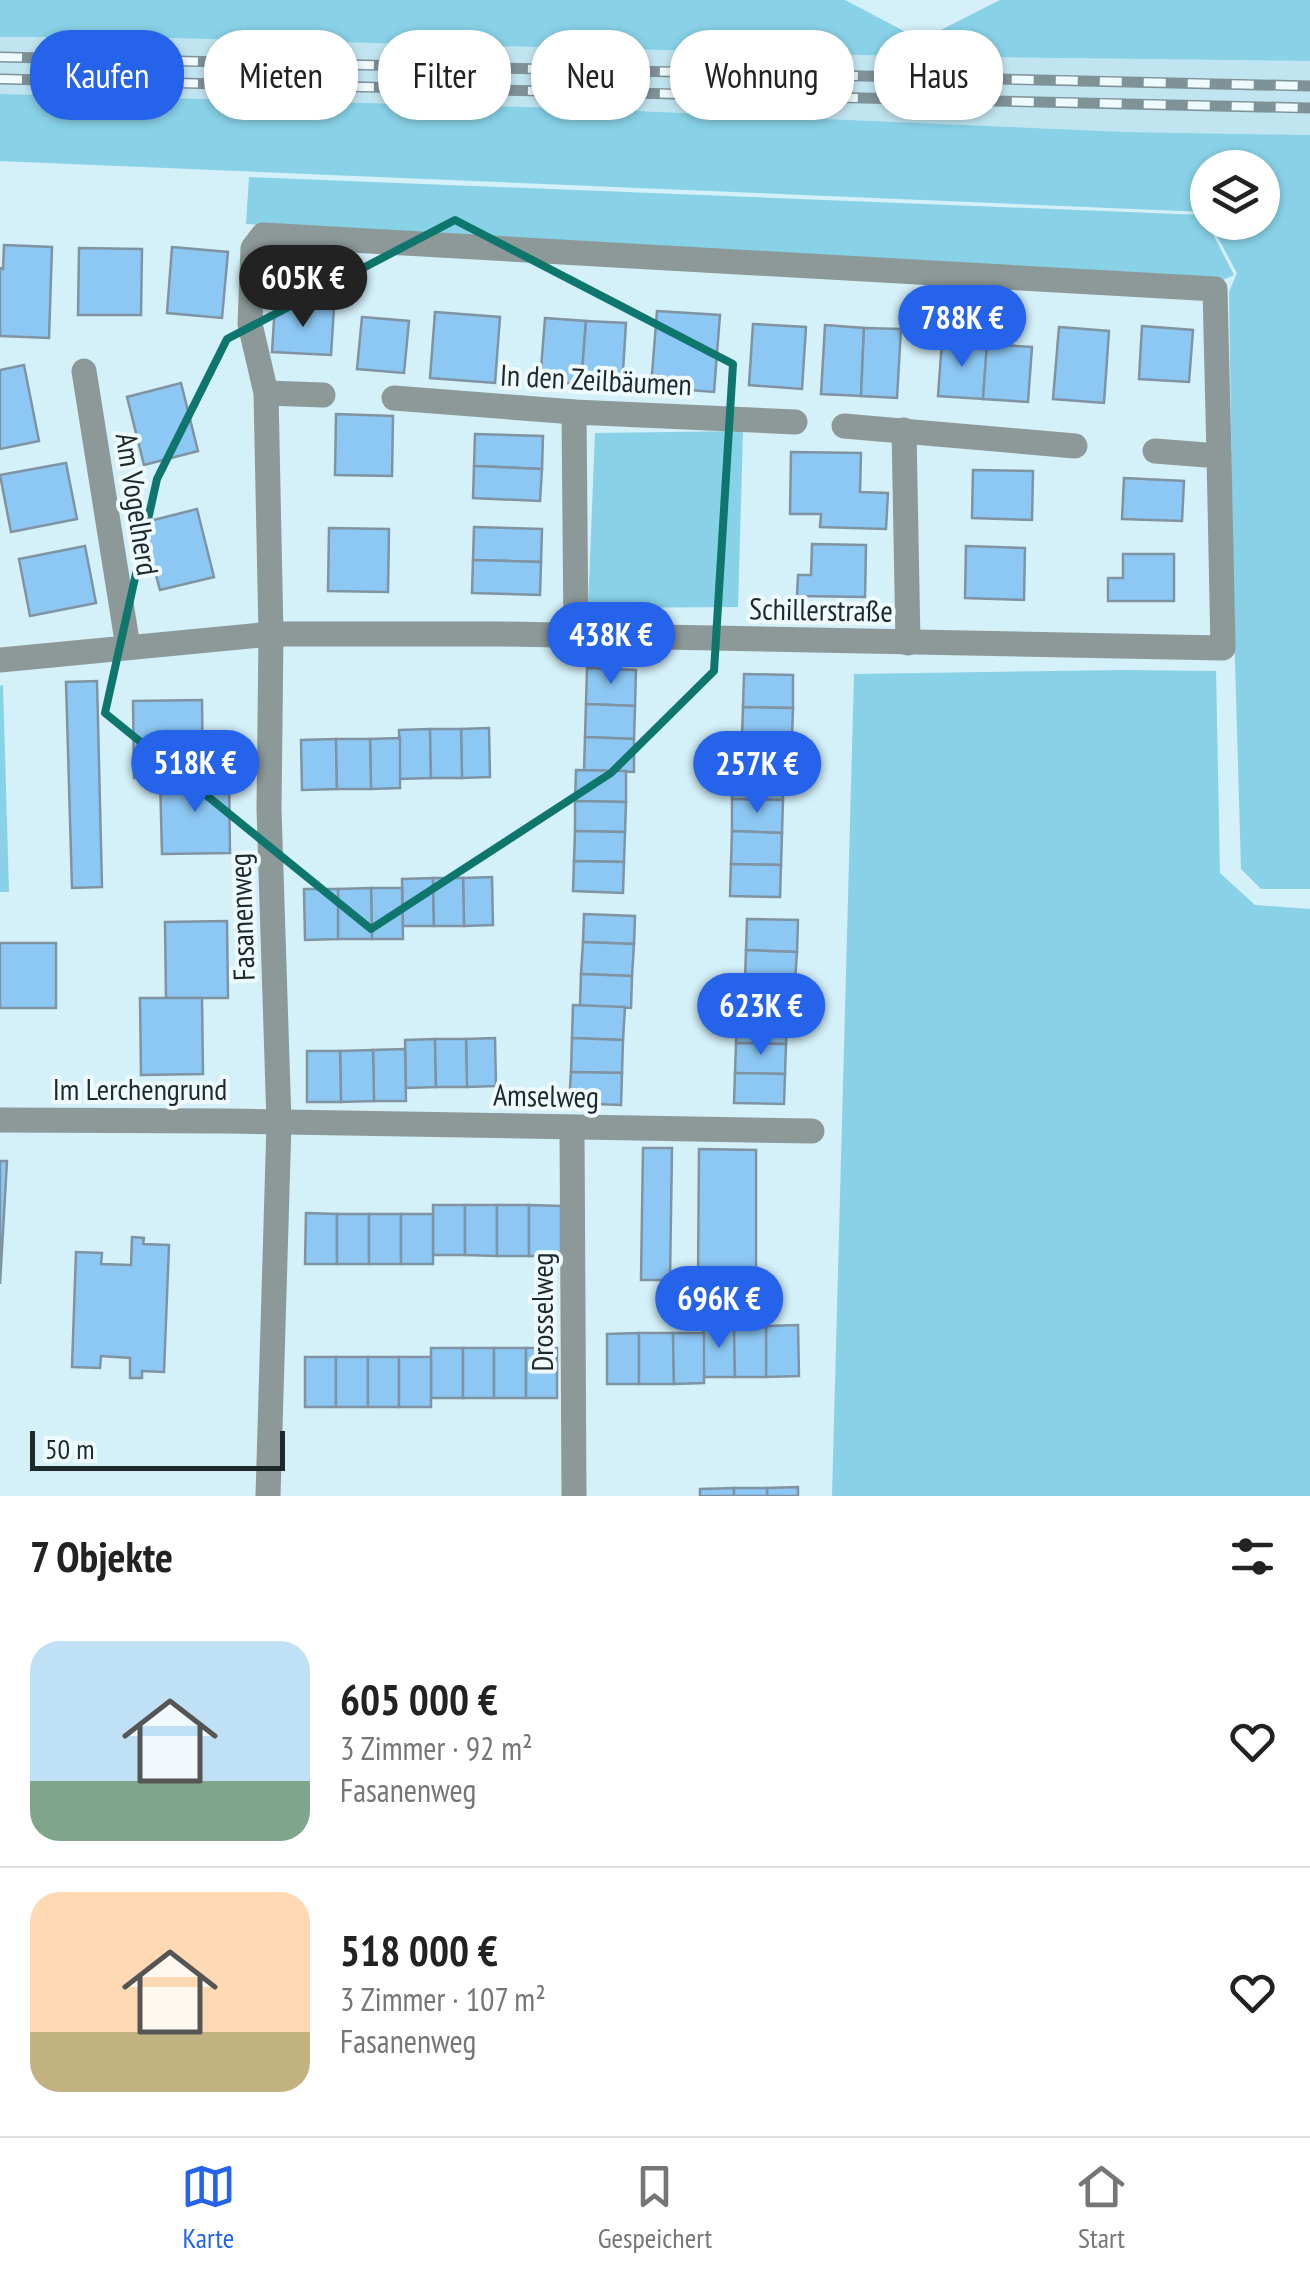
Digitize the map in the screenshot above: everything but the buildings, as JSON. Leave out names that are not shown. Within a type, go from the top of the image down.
[{"type":"street","name":"Fasanenweg","points":[[268,1496],[279,1123],[269,810],[271,634],[266,393],[250,324],[253,248],[264,235],[1215,288],[1219,456]]},
{"type":"street","name":"Am Vogelherd","points":[[84,371],[128,647]]},
{"type":"street","points":[[266,393],[323,395]]},
{"type":"street","name":"In den Zeilbäumen","points":[[394,398],[574,412],[795,422]]},
{"type":"street","points":[[574,412],[576,636]]},
{"type":"street","points":[[844,426],[1075,446]]},
{"type":"street","points":[[904,430],[908,643]]},
{"type":"street","points":[[1156,451],[1219,456]]},
{"type":"street","name":"Schillerstraße","points":[[0,660],[271,634],[1223,648],[1219,456]]},
{"type":"street","name":"Im Lerchengrund","points":[[0,1120],[279,1123]]},
{"type":"street","name":"Amselweg","points":[[279,1123],[812,1131]]},
{"type":"street","name":"Drosselweg","points":[[572,1128],[574,1496]]},
{"type":"highlighted area","points":[[455,220],[733,364],[714,671],[611,773],[371,929],[105,713],[157,479],[227,339]]},
{"type":"shaded area","points":[[0,0],[845,0],[902,30],[874,30],[874,55],[854,55],[854,30],[670,30],[670,50],[650,50],[650,30],[531,30],[531,47],[511,46],[511,30],[378,30],[378,43],[358,43],[358,30],[204,30],[204,39],[184,38],[184,30],[30,30],[30,37],[0,37]]},
{"type":"shaded area","points":[[1000,0],[1310,0],[1310,61],[1003,57],[1003,30],[941,30]]},
{"type":"shaded area","points":[[0,37],[30,37],[30,95],[0,94]]},
{"type":"shaded area","points":[[184,38],[204,39],[204,99],[184,99]]},
{"type":"shaded area","points":[[358,43],[378,43],[378,103],[358,103]]},
{"type":"shaded area","points":[[511,46],[531,47],[531,107],[511,107]]},
{"type":"shaded area","points":[[650,50],[670,50],[670,112],[650,112]]},
{"type":"shaded area","points":[[854,55],[874,55],[874,120],[1003,120],[1003,57],[1310,61],[1310,135],[848,120],[854,120]]},
{"type":"shaded area","points":[[0,94],[30,95],[30,120],[184,120],[184,99],[204,99],[204,120],[358,120],[358,103],[378,103],[378,120],[511,120],[511,107],[531,107],[531,120],[650,120],[650,112],[670,112],[670,120],[848,120],[1310,135],[1310,889],[1261,889],[1241,869],[1229,292],[1237,273],[1219,240],[1280,240],[1280,150],[1190,150],[1190,211],[0,161]]},
{"type":"shaded area","points":[[249,177],[1190,214],[1190,240],[1216,240],[1234,275],[1214,284],[246,224]]},
{"type":"shaded area","points":[[743,431],[738,607],[588,608],[595,433]]},
{"type":"shaded area","points":[[1216,671],[1220,873],[1255,905],[1310,909],[1310,1496],[832,1496],[854,674]]},
{"type":"shaded area","points":[[3,685],[9,892],[0,892]]},
{"type":"railway","points":[[0,57],[1310,86]]},
{"type":"railway","points":[[0,79],[1310,108]]}]
